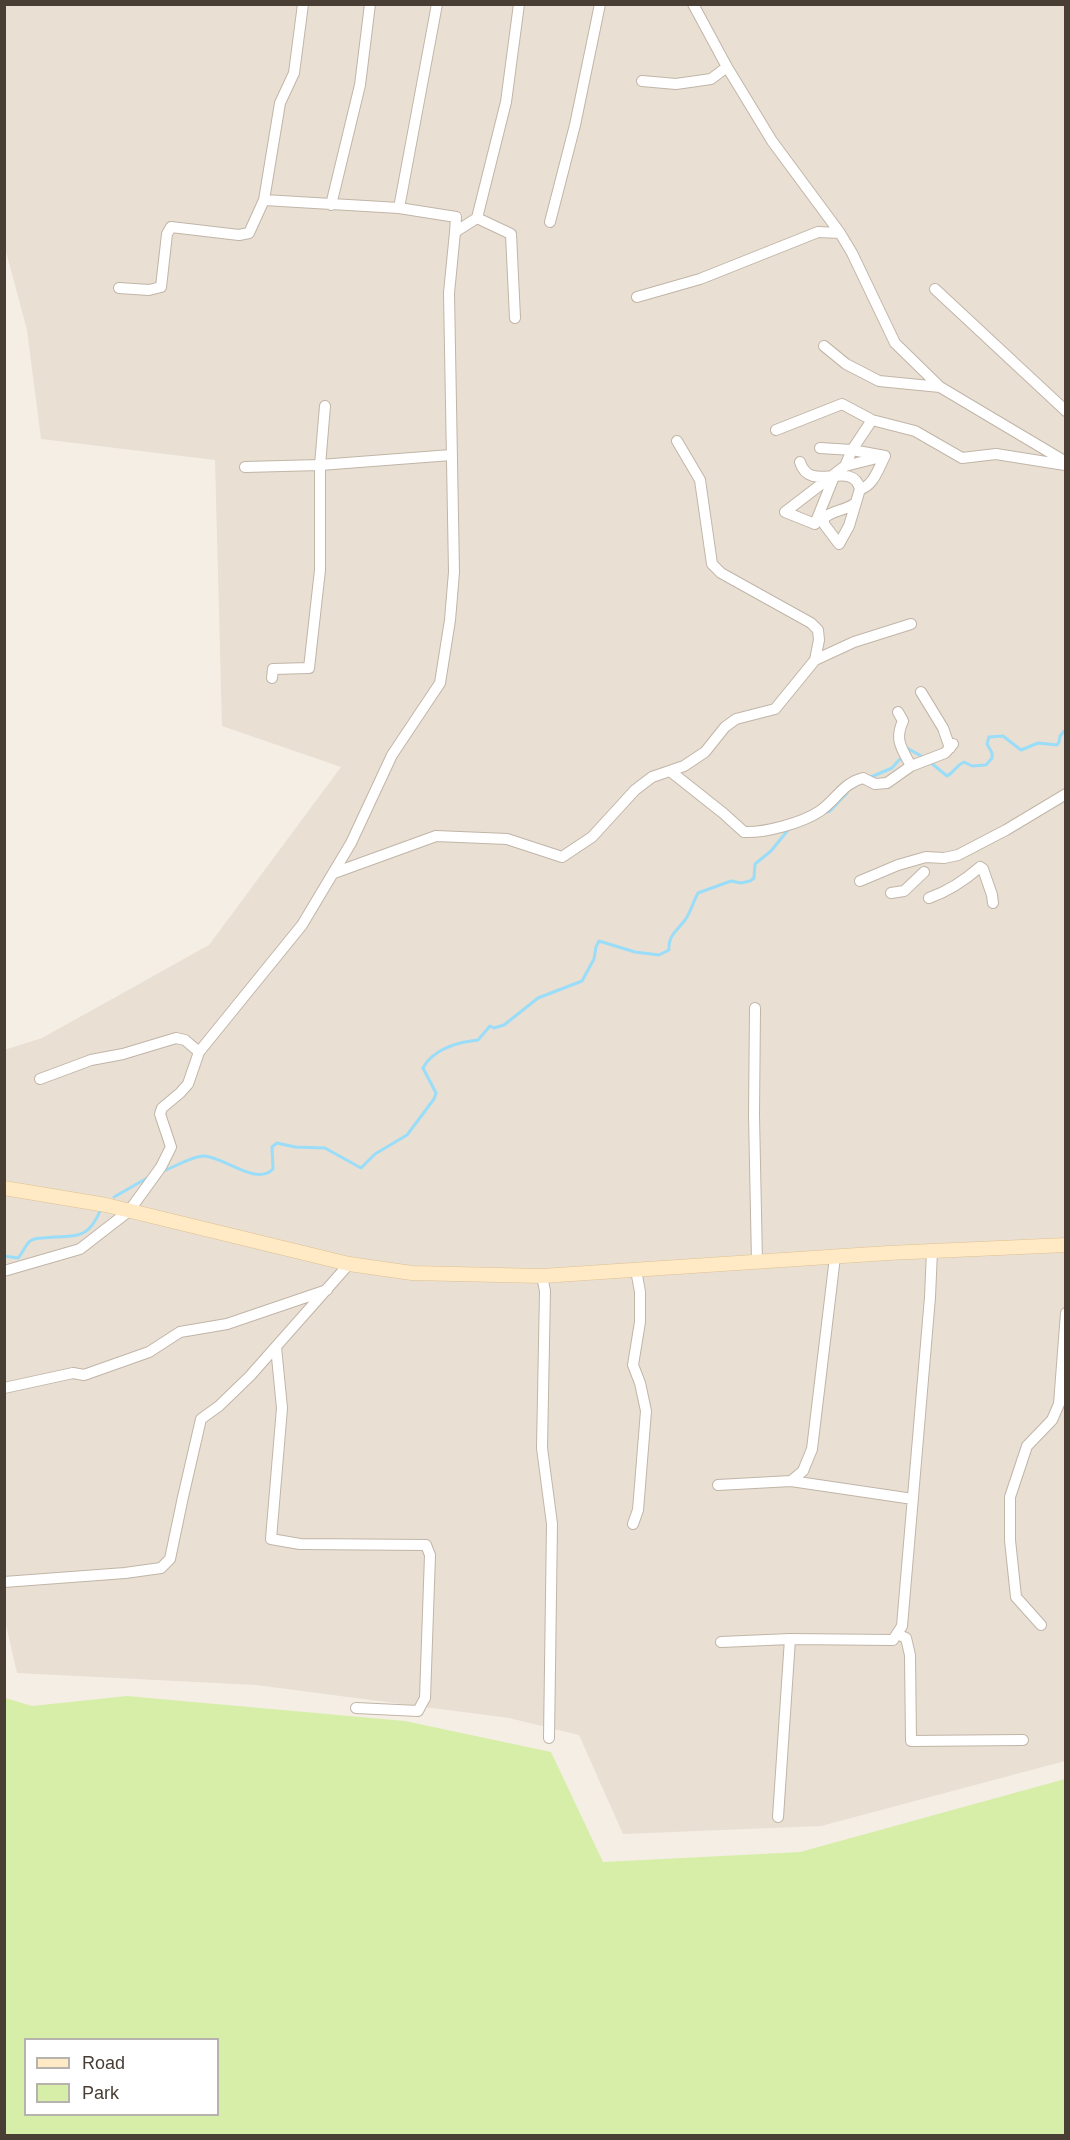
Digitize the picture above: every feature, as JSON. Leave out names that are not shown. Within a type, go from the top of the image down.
[{"type":"main road","points":[[4,1188],[106,1205],[349,1264],[412,1273],[542,1276],[932,1251],[1065,1245]]},
{"type":"street","points":[[119,288],[149,290],[161,287],[167,234],[171,227],[239,235],[249,233],[264,200],[280,103],[294,73],[303,4]]},
{"type":"street","points":[[331,205],[360,86],[370,4]]},
{"type":"street","points":[[399,208],[437,4]]},
{"type":"street","points":[[455,232],[477,218],[506,102],[519,4]]},
{"type":"street","points":[[550,222],[575,125],[600,4]]},
{"type":"street","points":[[693,4],[772,141],[840,233],[852,253],[895,343],[940,387],[1065,464]]},
{"type":"street","points":[[642,81],[676,84],[711,78],[728,67]]},
{"type":"street","points":[[4,1271],[80,1249],[129,1210],[161,1167],[171,1147],[160,1114],[162,1108],[188,1084],[200,1052],[302,925],[351,843],[392,755],[440,683],[454,572],[449,292],[456,217],[399,208],[264,200]]},
{"type":"street","points":[[816,212],[840,233]]},
{"type":"street","points":[[477,218],[511,234],[515,318]]},
{"type":"street","points":[[637,297],[700,279],[818,232],[840,233]]},
{"type":"street","points":[[935,289],[1065,411]]},
{"type":"street","points":[[824,346],[846,364],[879,381],[940,387]]},
{"type":"street","points":[[776,430],[842,404],[872,420],[915,431],[962,458],[996,454],[1065,464]]},
{"type":"street","points":[[272,678],[273,669],[309,668],[320,570],[320,465],[325,406]]},
{"type":"street","points":[[845,466],[852,450],[872,420]]},
{"type":"street","points":[[677,441],[700,480],[712,564],[721,573],[811,623],[818,630],[819,640],[815,660]]},
{"type":"street","points":[[820,448],[852,450],[885,456]]},
{"type":"street","points":[[245,467],[320,465],[451,455]]},
{"type":"street","points":[[835,474],[815,524],[785,512],[845,466],[885,456]]},
{"type":"street","points":[[860,489],[869,485],[885,456]]},
{"type":"street","points":[[800,462],[807,474],[826,477],[835,474],[852,479],[859,484],[860,489],[854,504]]},
{"type":"street","points":[[334,873],[436,836],[507,839],[562,857],[592,837],[635,790],[652,777],[684,766],[705,752],[725,727],[736,719],[774,709],[815,660],[854,642],[910,624]]},
{"type":"street","points":[[670,771],[744,832],[760,833],[819,812],[834,799],[842,788],[854,780],[863,778],[881,785],[911,766],[945,753],[951,746],[921,692]]},
{"type":"street","points":[[898,712],[903,721],[898,731],[899,744],[911,766]]},
{"type":"street","points":[[860,881],[897,865],[926,857],[944,858],[958,855],[1006,830],[1065,794]]},
{"type":"street","points":[[929,898],[962,882],[980,867],[983,869],[993,903]]},
{"type":"street","points":[[891,893],[904,891],[924,872]]},
{"type":"street","points":[[755,1008],[754,1114],[757,1262]]},
{"type":"street","points":[[40,1079],[91,1060],[123,1054],[176,1038],[185,1040],[200,1052]]},
{"type":"street","points":[[721,1642],[790,1639],[893,1640],[902,1626],[932,1251]]},
{"type":"street","points":[[791,1481],[802,1471],[812,1449],[835,1257]]},
{"type":"street","points":[[4,1582],[125,1573],[161,1568],[166,1564],[170,1559],[201,1419],[219,1406],[276,1347],[349,1264]]},
{"type":"street","points":[[633,1524],[638,1510],[646,1411],[640,1383],[633,1365],[640,1322],[640,1292],[636,1270]]},
{"type":"street","points":[[542,1276],[545,1292],[542,1448],[552,1524],[549,1738]]},
{"type":"street","points":[[4,1388],[73,1373],[84,1375],[92,1373],[149,1352],[180,1332],[227,1324],[327,1290]]},
{"type":"street","points":[[1041,1625],[1016,1597],[1010,1540],[1010,1497],[1027,1446],[1052,1420],[1059,1404],[1065,1313]]},
{"type":"street","points":[[276,1347],[282,1408],[271,1539],[300,1544],[426,1545],[430,1556],[425,1698],[418,1711],[356,1708]]},
{"type":"street","points":[[718,1485],[791,1481],[913,1499]]},
{"type":"street","points":[[897,1634],[906,1638],[910,1655],[911,1741],[1023,1740]]},
{"type":"street","points":[[778,1817],[790,1639]]},
{"type":"shaded area","points":[[5,5],[1065,5],[1065,1761],[821,1826],[623,1834],[579,1735],[509,1718],[256,1685],[17,1673],[4,1616],[4,1050],[42,1038],[209,945],[341,767],[222,726],[215,460],[41,439],[27,330],[5,248]]},
{"type":"green space","points":[[127,1696],[405,1721],[551,1752],[603,1862],[800,1852],[1065,1779],[1065,2135],[5,2135],[5,1698],[32,1706]]},
{"type":"waterway","points":[[930,762],[947,776],[964,762],[972,766],[986,765],[992,758],[987,744],[989,737],[1003,736],[1021,750],[1038,743],[1057,745],[1066,729]]},
{"type":"waterway","points":[[907,748],[923,757]]},
{"type":"waterway","points":[[871,777],[892,768],[900,759]]},
{"type":"waterway","points":[[823,813],[830,811],[847,793]]},
{"type":"waterway","points":[[163,1171],[203,1156],[220,1160],[248,1173],[266,1174],[273,1169],[272,1147],[277,1143],[295,1147],[325,1148],[361,1168],[375,1154],[407,1135],[434,1099],[436,1093],[423,1068],[433,1056],[454,1045],[478,1040],[490,1026],[494,1028],[504,1025],[538,998],[582,981],[594,959],[599,941],[635,952],[659,955],[669,950],[672,937],[687,917],[698,893],[731,881],[741,883],[750,881],[754,878],[755,864],[771,851],[788,830]]},
{"type":"waterway","points":[[114,1197],[149,1177]]},
{"type":"waterway","points":[[4,1256],[18,1258],[29,1242],[35,1239],[71,1236],[85,1232],[96,1220],[101,1209]]}]
